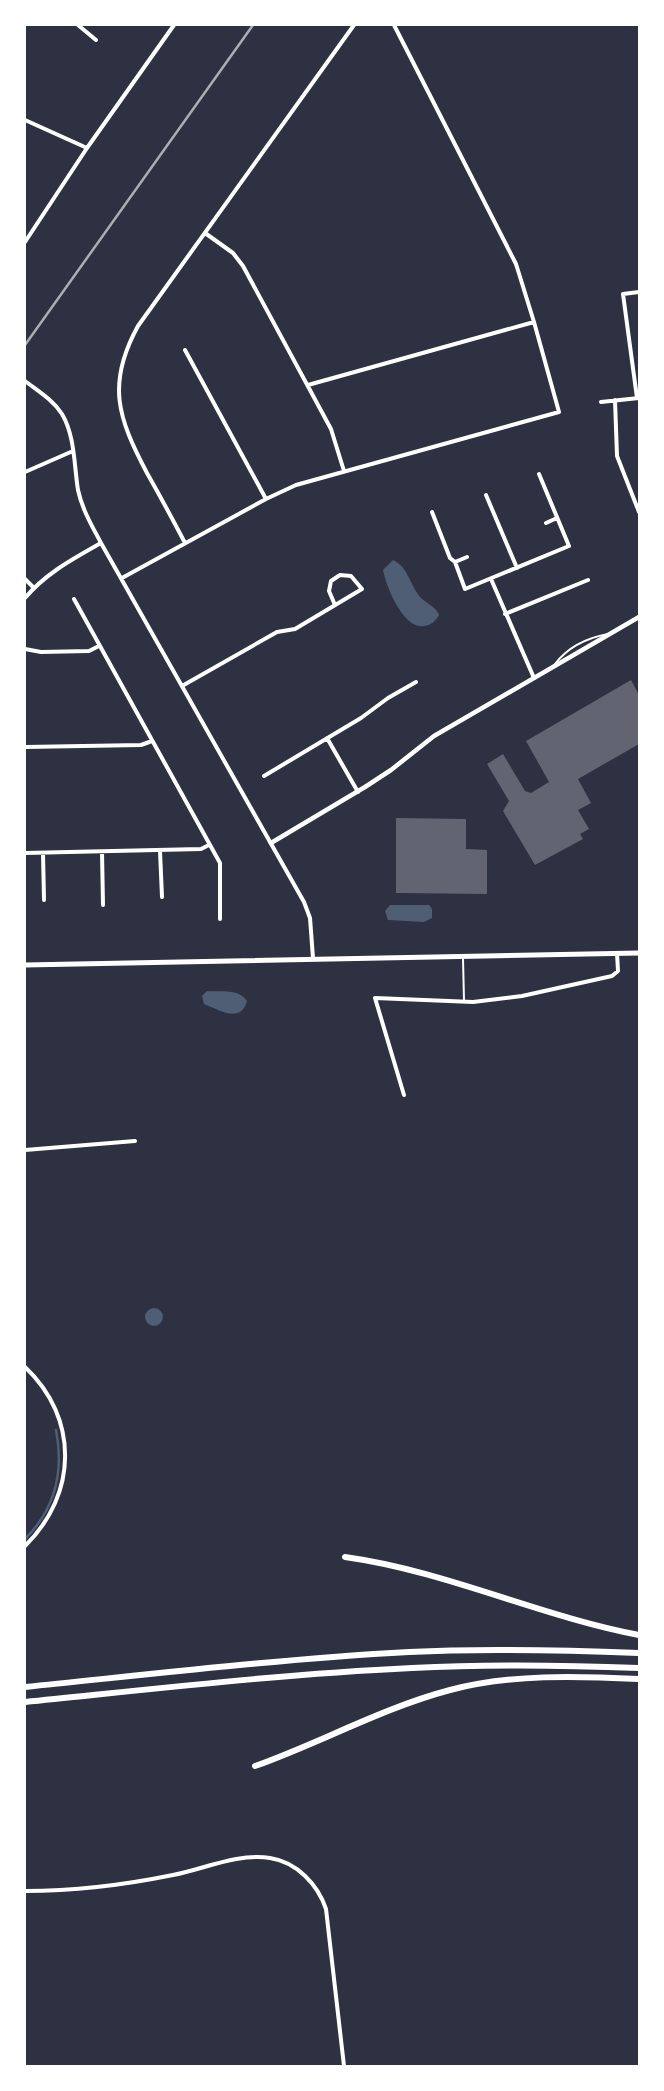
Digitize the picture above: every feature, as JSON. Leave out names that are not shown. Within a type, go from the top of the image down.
[{"type":"highway","points":[[345,1558],[376,1562],[422,1573],[575,1620],[639,1636]]},
{"type":"highway","points":[[25,1687],[238,1665],[410,1652],[549,1650],[639,1653]]},
{"type":"highway","points":[[25,1702],[232,1681],[413,1668],[492,1665],[639,1668]]},
{"type":"highway","points":[[254,1766],[292,1753],[407,1704],[450,1690],[536,1677],[639,1678]]},
{"type":"main road","points":[[25,965],[639,953]]},
{"type":"street","points":[[78,25],[96,40]]},
{"type":"street","points":[[25,242],[87,148],[174,25]]},
{"type":"street","points":[[185,544],[128,434],[120,406],[119,385],[124,356],[138,326],[354,25]]},
{"type":"street","points":[[122,578],[266,499],[304,482],[558,412],[516,264],[394,25]]},
{"type":"street","points":[[25,120],[87,148]]},
{"type":"street","points":[[205,233],[233,253],[243,266],[334,436],[344,471]]},
{"type":"street","points":[[601,402],[638,398],[623,294],[639,292]]},
{"type":"street","points":[[308,385],[534,322]]},
{"type":"street","points":[[185,350],[266,499]]},
{"type":"street","points":[[25,381],[50,399],[58,408],[68,428],[78,488],[83,506],[101,543],[307,908],[311,925],[313,958]]},
{"type":"street","points":[[615,400],[617,456],[639,512]]},
{"type":"street","points":[[25,471],[73,451]]},
{"type":"street","points":[[432,512],[450,558],[455,562],[465,589],[569,546],[539,474]]},
{"type":"street","points":[[486,495],[517,568]]},
{"type":"street","points":[[546,523],[557,518]]},
{"type":"street","points":[[25,598],[34,588],[67,562],[101,543]]},
{"type":"street","points":[[455,562],[467,557]]},
{"type":"street","points":[[182,686],[277,632],[295,629],[362,589],[351,576],[340,575],[331,581],[329,591],[335,605]]},
{"type":"street","points":[[25,579],[34,588]]},
{"type":"street","points":[[491,579],[534,678]]},
{"type":"street","points":[[505,614],[588,580]]},
{"type":"street","points":[[74,599],[220,863],[220,919]]},
{"type":"street","points":[[271,843],[358,792],[391,770],[434,736],[639,618]]},
{"type":"street","points":[[25,649],[41,652],[89,651],[99,646]]},
{"type":"street","points":[[264,776],[416,682]]},
{"type":"street","points":[[328,738],[358,792]]},
{"type":"street","points":[[25,747],[141,745],[152,741]]},
{"type":"street","points":[[25,853],[160,851],[201,849],[209,845]]},
{"type":"street","points":[[160,851],[162,897]]},
{"type":"street","points":[[102,852],[103,905]]},
{"type":"street","points":[[43,853],[44,900]]},
{"type":"street","points":[[404,1095],[375,998],[464,1002],[522,996],[608,978],[618,971],[618,954]]},
{"type":"street","points":[[25,1150],[135,1141]]},
{"type":"street","points":[[25,1366],[41,1383],[58,1414],[65,1447],[65,1466],[59,1496],[47,1520],[25,1546]]},
{"type":"street","points":[[25,1892],[77,1889],[136,1882],[236,1859],[260,1857],[282,1861],[303,1874],[320,1893],[328,1918],[344,2066]]},
{"type":"lane","points":[[462,956],[464,1002]]},
{"type":"water","points":[[393,560],[403,567],[422,599],[438,612],[438,617],[431,624],[417,625],[403,615],[397,606],[383,570]]},
{"type":"water","points":[[390,905],[429,905],[432,909],[432,918],[424,922],[388,920],[385,911]]},
{"type":"water","points":[[207,991],[234,992],[244,997],[247,1001],[240,1012],[235,1014],[223,1012],[204,1004],[202,996]]},
{"type":"water","points":[[154,1308],[160,1311],[163,1317],[160,1323],[154,1326],[148,1323],[145,1317],[148,1311]]},
{"type":"building","points":[[631,680],[639,695],[639,744],[578,779],[591,803],[578,810],[589,829],[580,834],[583,839],[535,865],[503,811],[509,801],[487,764],[503,754],[525,791],[531,793],[549,782],[526,741]]},
{"type":"building","points":[[396,818],[466,819],[466,849],[487,850],[487,894],[396,893]]},
{"type":"waterway","points":[[25,1539],[44,1515],[55,1489],[59,1460],[56,1430]]},
{"type":"railway","points":[[25,345],[253,25]]}]
